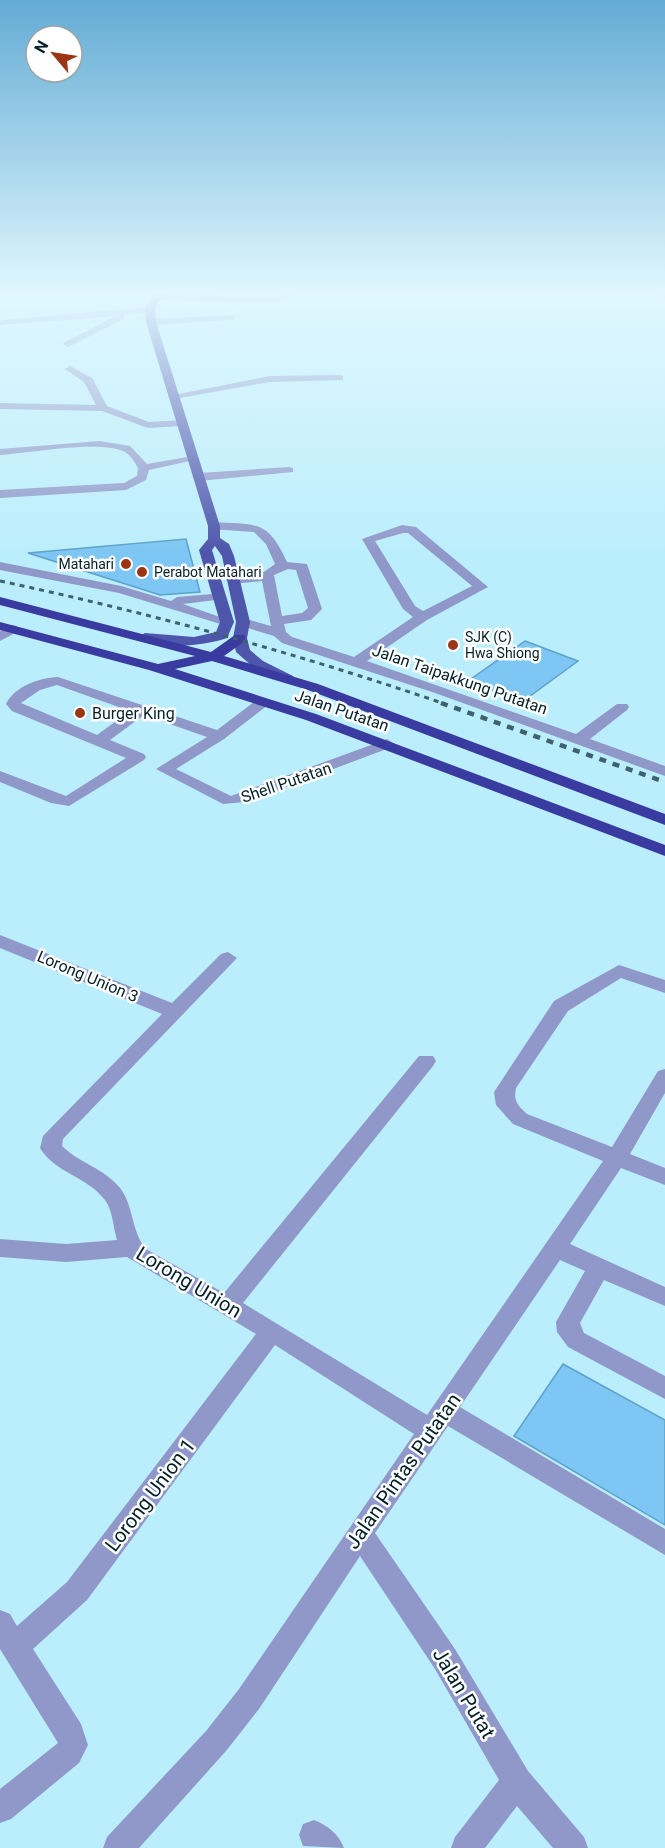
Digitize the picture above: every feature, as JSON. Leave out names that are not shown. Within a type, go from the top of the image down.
[{"type":"highway","name":"Jalan Putatan","points":[[0,601],[145,637],[336,694],[665,820]]},
{"type":"highway","name":"Jalan Putatan","points":[[4,631],[154,668],[311,717],[665,851]]},
{"type":"highway","points":[[154,668],[174,667],[213,657],[240,638]]},
{"type":"highway","points":[[311,717],[309,709],[314,702],[336,694]]},
{"type":"main road","points":[[145,637],[191,641],[212,639],[222,635],[227,622],[206,550],[214,540],[214,526],[169,380]]},
{"type":"main road","points":[[214,540],[225,547],[243,622],[240,638],[243,652],[258,664],[288,679]]},
{"type":"street","points":[[88,380],[103,408]]},
{"type":"street","points":[[174,396],[263,380]]},
{"type":"street","points":[[0,406],[103,408],[148,425],[183,423]]},
{"type":"street","points":[[0,452],[98,445],[120,446],[129,448],[144,468],[142,477],[126,486],[0,494]]},
{"type":"street","points":[[144,468],[193,459]]},
{"type":"street","points":[[199,477],[289,470]]},
{"type":"street","points":[[214,526],[258,529],[272,543],[283,567]]},
{"type":"street","points":[[214,540],[258,529]]},
{"type":"street","points":[[356,662],[422,617],[481,587],[480,583],[411,530],[402,529],[368,539],[410,609],[422,617]]},
{"type":"street","points":[[0,566],[157,599],[227,622]]},
{"type":"street","points":[[283,567],[302,567],[315,609],[306,617],[279,627],[267,577],[268,572],[283,567]]},
{"type":"street","points":[[233,580],[267,577]]},
{"type":"street","points":[[157,599],[191,601],[219,596]]},
{"type":"street","name":"Jalan Taipakkung Putatan","points":[[243,622],[279,627],[287,640],[356,662],[665,771]]},
{"type":"street","name":"Shell Putatan","points":[[141,710],[58,681],[41,683],[15,700],[13,704],[17,708],[138,757],[229,801],[387,744]]},
{"type":"street","points":[[164,769],[219,736],[262,702]]},
{"type":"street","points":[[578,740],[622,707]]},
{"type":"street","points":[[100,740],[141,710],[219,736]]},
{"type":"street","points":[[0,776],[57,800],[69,801],[138,757]]},
{"type":"street","name":"Lorong Union 3","points":[[0,941],[175,1012]]},
{"type":"street","name":"Lorong Union","points":[[228,958],[53,1136],[51,1148],[60,1159],[102,1183],[113,1193],[130,1248],[138,1255],[272,1331],[665,1543]]},
{"type":"street","points":[[665,987],[618,971],[568,1000],[506,1086],[503,1094],[504,1103],[520,1119],[665,1178]]},
{"type":"street","points":[[227,1306],[426,1061]]},
{"type":"street","name":"Jalan Pintas Putatan","points":[[118,1848],[216,1742],[249,1699],[617,1158],[665,1076]]},
{"type":"street","points":[[0,1248],[66,1253],[130,1248]]},
{"type":"street","points":[[556,1248],[665,1297]]},
{"type":"street","points":[[599,1267],[568,1322],[569,1332],[576,1340],[665,1388]]},
{"type":"street","name":"Lorong Union 1","points":[[0,1808],[69,1753],[73,1745],[71,1734],[7,1635],[77,1591],[272,1331]]},
{"type":"street","name":"Jalan Putat","points":[[360,1533],[445,1659],[517,1782],[573,1848]]},
{"type":"street","points":[[466,1848],[517,1782]]},
{"type":"building","name":"Perabot Matahari","points":[[186,539],[200,592],[160,595],[28,553]]},
{"type":"building","points":[[525,641],[578,661],[522,702],[468,681]]},
{"type":"building","points":[[563,1364],[665,1420],[665,1525],[514,1436]]},
{"type":"railway","points":[[0,581],[224,636],[335,668],[445,704]]},
{"type":"railway","points":[[441,703],[665,782]]},
{"type":"place","name":"Matahari","points":[[126,564]]},
{"type":"place","name":"Perabot Matahari","points":[[142,572]]},
{"type":"place","name":"SJK (C) Hwa Shiong","points":[[453,645]]},
{"type":"place","name":"Burger King","points":[[80,713]]}]
